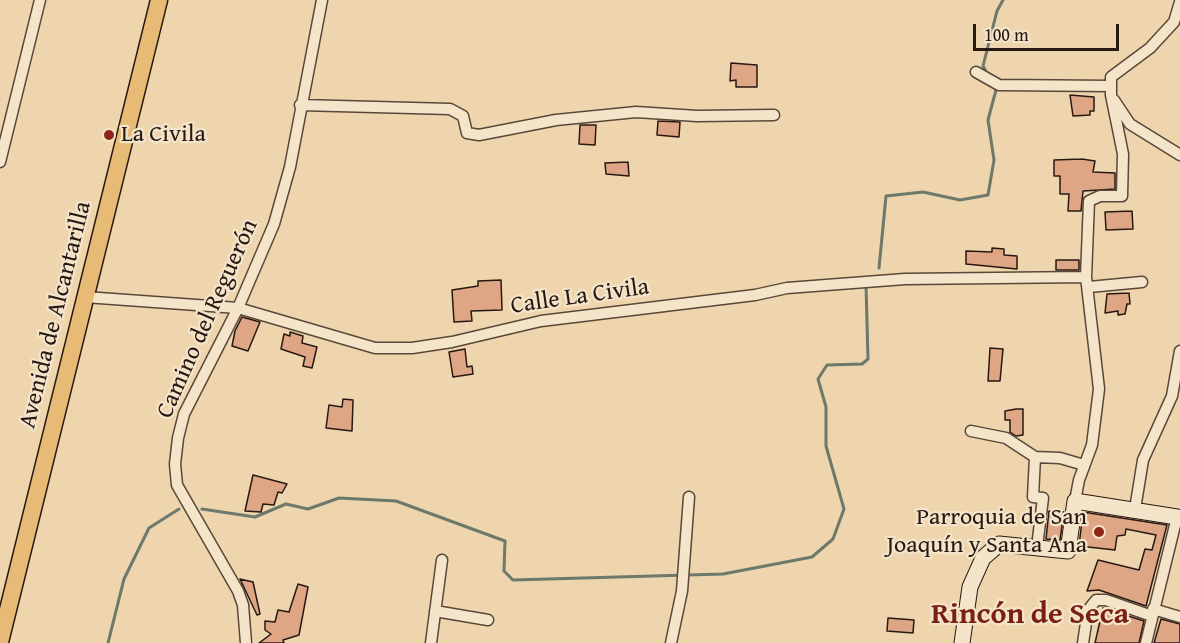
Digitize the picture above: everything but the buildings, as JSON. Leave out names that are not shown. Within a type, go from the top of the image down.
[{"type":"main road","name":"Avenida de Alcantarilla","points":[[0,642],[159,0]]},
{"type":"main road","points":[[962,643],[970,587],[983,558],[999,544],[1068,551],[1075,501],[1178,517]]},
{"type":"street","points":[[0,162],[40,0]]},
{"type":"street","name":"Camino del Reguerón","points":[[246,643],[243,605],[238,591],[177,485],[175,464],[184,414],[238,308],[274,224],[290,167],[300,105],[322,0]]},
{"type":"street","points":[[1075,501],[1084,465],[1092,445],[1099,389],[1087,282],[1089,201],[1100,196],[1122,196],[1123,154],[1111,90],[1111,77],[1150,48],[1174,22],[1180,2]]},
{"type":"street","points":[[976,72],[999,85],[1111,90]]},
{"type":"street","points":[[1111,90],[1130,124],[1180,155]]},
{"type":"street","points":[[300,105],[450,109],[463,116],[467,133],[479,135],[536,123],[636,112],[697,116],[774,115]]},
{"type":"street","name":"Calle La Civila","points":[[85,297],[238,308],[375,348],[412,348],[452,342],[541,321],[755,295],[787,288],[905,279],[1142,282]]},
{"type":"street","points":[[1135,509],[1143,460],[1172,396],[1180,351]]},
{"type":"street","points":[[971,431],[1006,438],[1035,457],[1060,458],[1084,465]]},
{"type":"street","points":[[1035,457],[1033,497],[1043,498],[1037,547]]},
{"type":"street","points":[[671,643],[682,591],[689,498]]},
{"type":"street","points":[[1146,643],[1152,612],[1178,517]]},
{"type":"street","points":[[430,643],[442,560]]},
{"type":"street","points":[[1083,643],[1088,610],[1096,600],[1107,600],[1180,617]]},
{"type":"street","points":[[435,611],[488,620]]},
{"type":"waterway","points":[[988,75],[983,66],[997,11],[1003,0]]},
{"type":"waterway","points":[[879,268],[886,196],[923,192],[960,200],[988,195],[994,160],[988,120],[996,90],[994,86]]},
{"type":"waterway","points":[[202,509],[255,517],[286,504],[308,509],[339,498],[396,501],[505,541],[504,571],[513,580],[723,574],[812,557],[833,539],[844,509],[826,446],[826,407],[818,379],[827,365],[862,364],[868,359],[866,285]]},
{"type":"waterway","points":[[108,643],[124,579],[149,528],[179,509]]},
{"type":"place","name":"La Civila","points":[[109,135]]},
{"type":"place","name":"Parroquia de San Joaquín y Santa Ana","points":[[1099,532]]},
{"type":"district","name":"Rincón de Seca","points":[[1030,615]]}]
